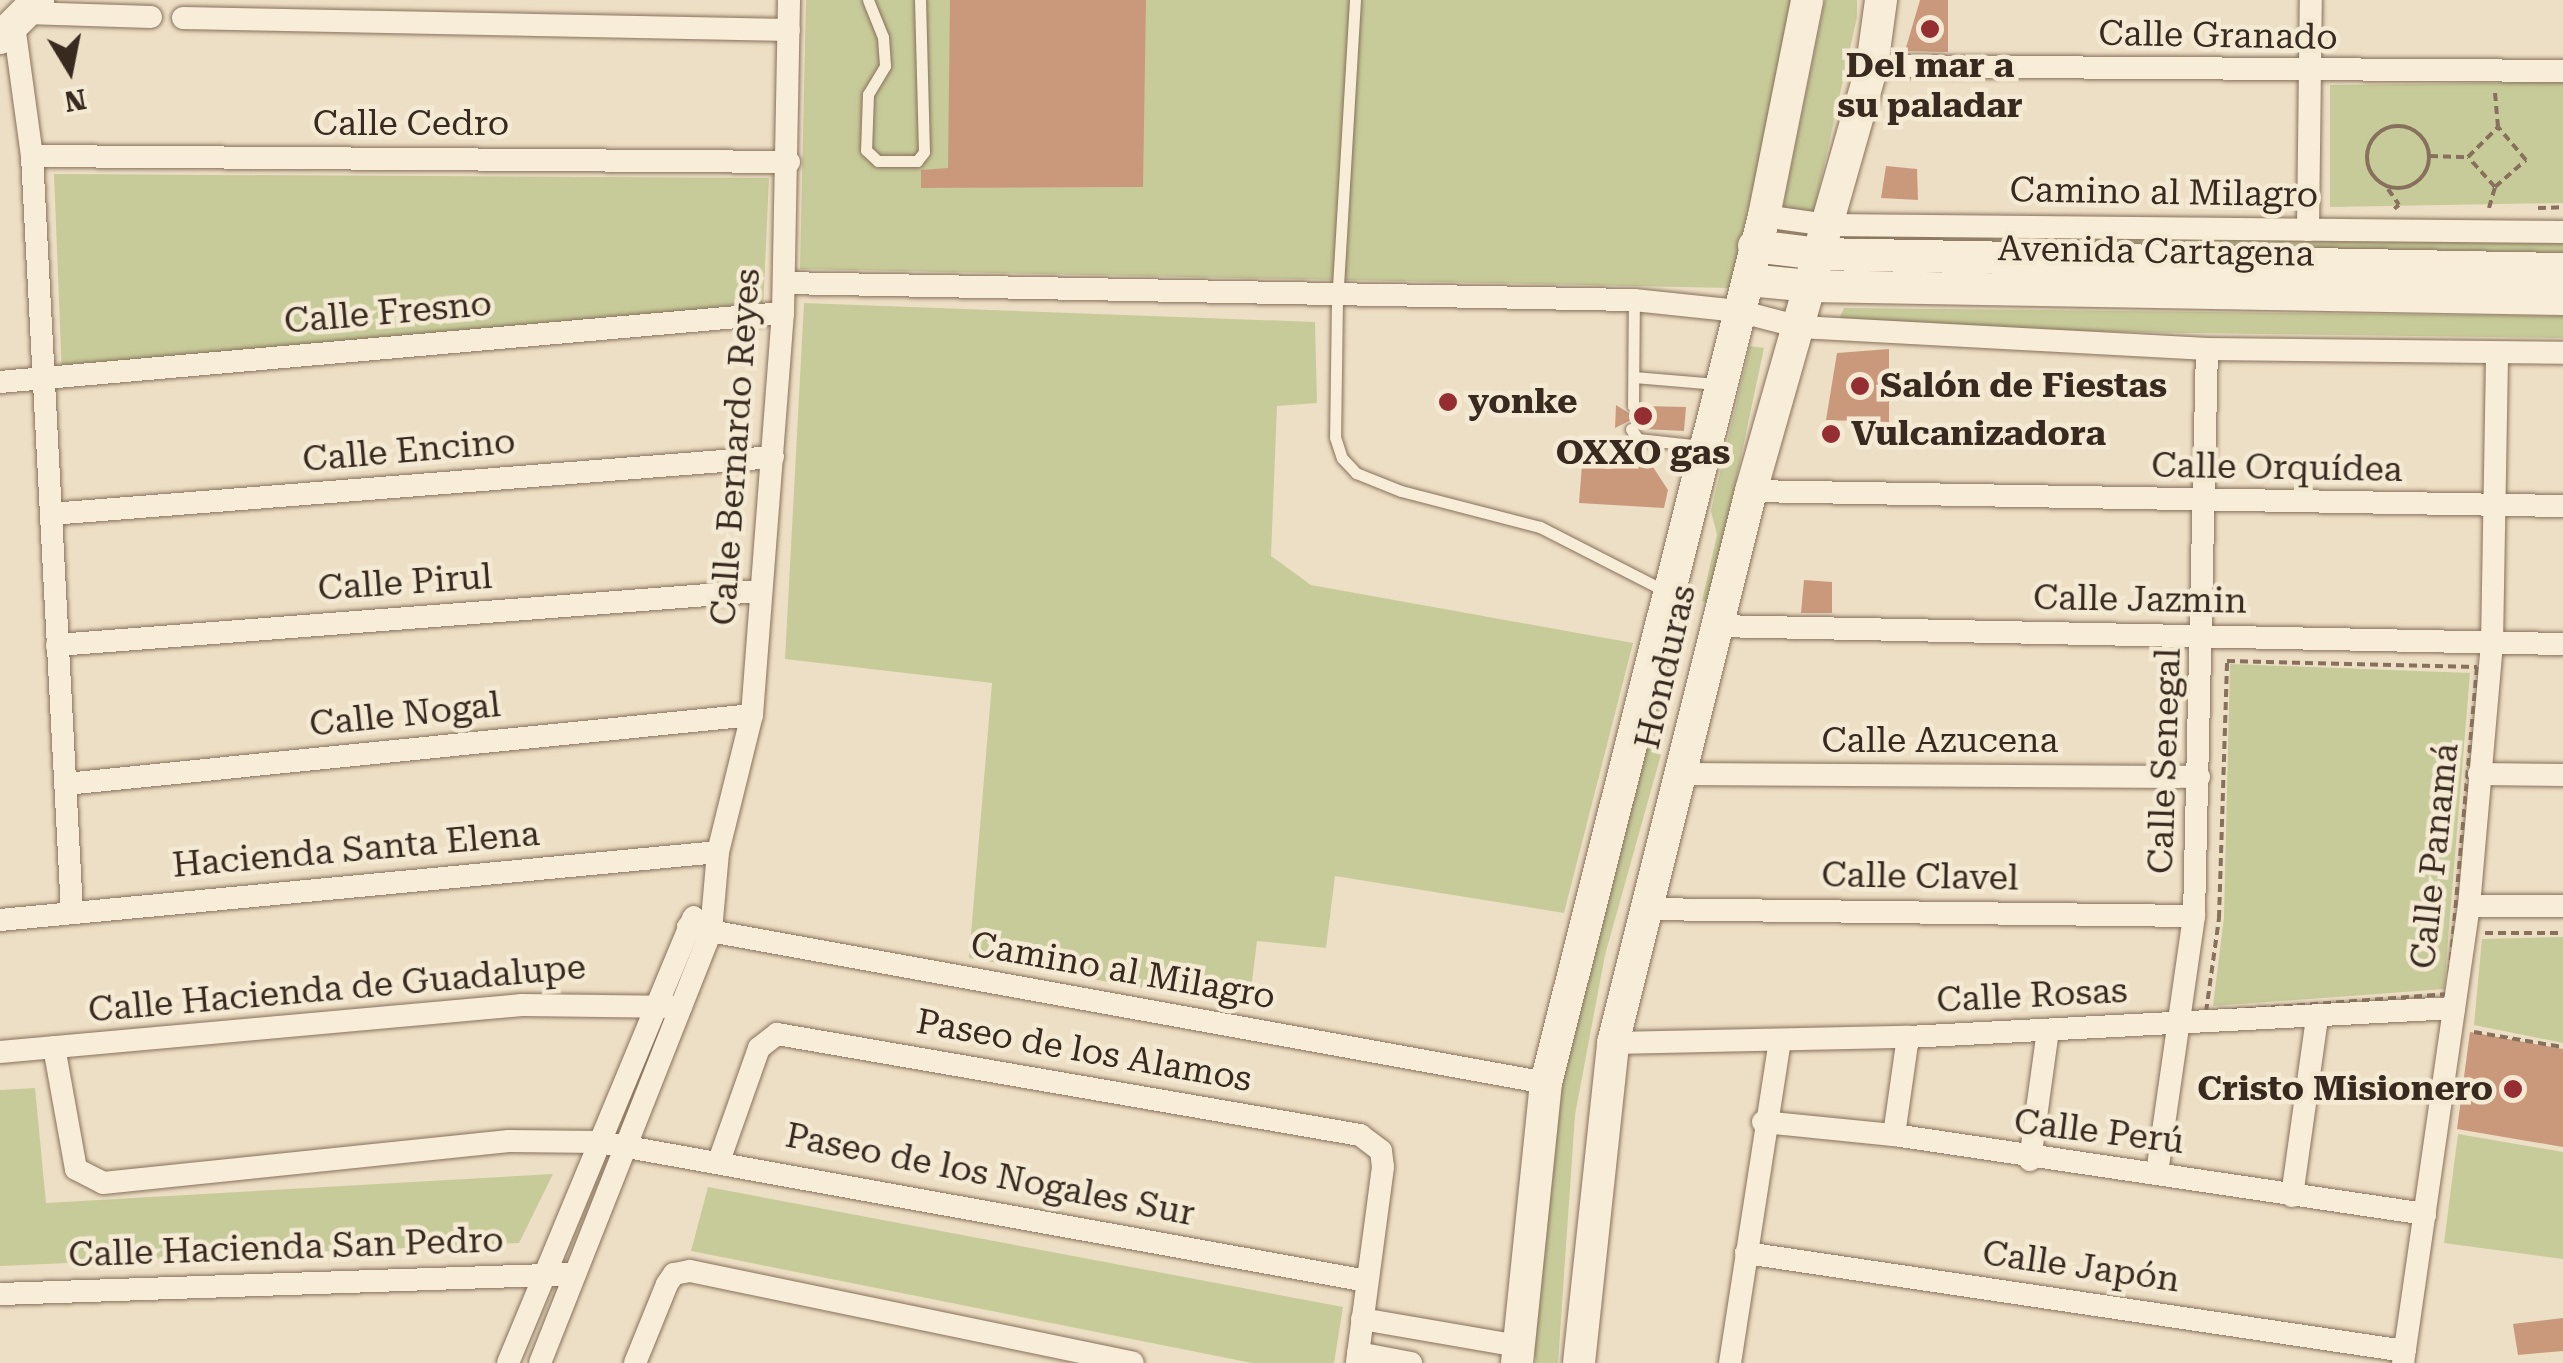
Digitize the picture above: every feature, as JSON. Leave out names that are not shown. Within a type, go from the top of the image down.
[{"type":"street","name":"Calle Bernardo Reyes","points":[[540,1363],[680,1007],[752,716],[783,313],[789,162],[789,0]]},
{"type":"street","name":"Honduras","points":[[1518,1354],[1546,1083],[1748,280],[1807,0]]},
{"type":"street","name":"Honduras","points":[[1578,1363],[1613,1043],[1750,491],[1872,66],[1881,0]]},
{"type":"street","points":[[2308,230],[2310,0]]},
{"type":"street","points":[[72,912],[32,156],[20,19],[136,11]]},
{"type":"street","points":[[183,18],[789,30]]},
{"type":"street","name":"Calle Granado","points":[[1872,66],[2563,71]]},
{"type":"street","name":"Calle Cedro","points":[[32,156],[789,162]]},
{"type":"street","name":"Camino al Milagro","points":[[1824,240],[2308,230],[2563,232]]},
{"type":"street","name":"Avenida Cartagena","points":[[1759,231],[1824,240],[2563,269]]},
{"type":"street","name":"Avenida Cartagena","points":[[1748,280],[1810,286],[2563,299]]},
{"type":"street","points":[[784,283],[1337,299],[1634,300],[1738,311],[1800,327],[2207,348],[2563,353]]},
{"type":"street","name":"Calle Fresno","points":[[0,382],[783,313]]},
{"type":"street","name":"Calle Senegal","points":[[2157,1173],[2194,916],[2208,503],[2207,348]]},
{"type":"street","name":"Calle Panamá","points":[[2404,1357],[2451,1001],[2469,906],[2492,644],[2497,353]]},
{"type":"street","name":"Calle Encino","points":[[50,514],[774,457]]},
{"type":"street","name":"Calle Orquídea","points":[[1750,491],[2208,503],[2563,506]]},
{"type":"street","name":"Calle Pirul","points":[[57,645],[759,591]]},
{"type":"street","points":[[1670,593],[1716,626]]},
{"type":"street","name":"Calle Jazmin","points":[[1716,626],[2563,644]]},
{"type":"street","points":[[1645,694],[1693,712]]},
{"type":"street","name":"Calle Nogal","points":[[66,784],[752,716]]},
{"type":"street","name":"Calle Azucena","points":[[1682,774],[2199,778]]},
{"type":"street","points":[[2479,774],[2563,775]]},
{"type":"street","name":"Hacienda Santa Elena","points":[[0,920],[718,852]]},
{"type":"street","points":[[2469,906],[2563,906]]},
{"type":"street","name":"Calle Clavel","points":[[1644,908],[2194,916]]},
{"type":"street","name":"Calle Bernardo Reyes","points":[[508,1363],[655,1004],[699,929]]},
{"type":"street","name":"Camino al Milagro","points":[[699,929],[1546,1083]]},
{"type":"street","name":"Calle Rosas","points":[[1613,1043],[1908,1037],[2317,1017],[2451,1001]]},
{"type":"street","name":"Calle Hacienda de Guadalupe","points":[[0,1052],[522,1005],[680,1007]]},
{"type":"street","points":[[2292,1196],[2317,1017]]},
{"type":"street","points":[[2030,1160],[2048,1030]]},
{"type":"street","name":"Paseo de los Alamos","points":[[719,1160],[759,1048],[776,1034],[1360,1135],[1381,1151],[1383,1167],[1367,1281]]},
{"type":"street","points":[[1894,1135],[1908,1037]]},
{"type":"street","points":[[1730,1363],[1763,1122],[1780,1040]]},
{"type":"street","name":"Paseo de los Nogales Sur","points":[[54,1047],[76,1169],[102,1182],[509,1141],[600,1142],[719,1160],[1367,1281]]},
{"type":"street","name":"Calle Perú","points":[[1763,1122],[1894,1135],[2030,1160],[2157,1173],[2425,1214]]},
{"type":"street","name":"Calle Japón","points":[[1746,1253],[2404,1357]]},
{"type":"street","points":[[635,1363],[674,1274],[700,1272],[1134,1363]]},
{"type":"street","name":"Calle Hacienda San Pedro","points":[[0,1294],[575,1274]]},
{"type":"street","points":[[1367,1281],[1358,1358],[1411,1363]]},
{"type":"street","points":[[1362,1319],[1518,1354]]},
{"type":"lane","points":[[868,0],[883,37],[885,66],[868,94],[866,150],[878,162],[917,161],[924,152],[920,0]]},
{"type":"lane","points":[[1355,0],[1337,299],[1335,437],[1356,473],[1540,527],[1670,593]]},
{"type":"lane","points":[[1633,406],[1634,300]]},
{"type":"lane","points":[[1634,377],[1722,384]]},
{"type":"lane","points":[[1630,429],[1638,439],[1706,447]]},
{"type":"path","points":[[2490,208],[2496,187],[2526,160],[2498,126],[2494,79]]},
{"type":"path","points":[[2468,157],[2498,126]]},
{"type":"path","points":[[2385,185],[2418,182],[2430,156],[2422,136],[2410,128],[2380,131],[2367,158],[2385,185],[2399,206],[2392,210]]},
{"type":"path","points":[[2430,156],[2468,157],[2496,187]]},
{"type":"path","points":[[2470,209],[2508,208]]},
{"type":"path","points":[[2526,208],[2563,208]]},
{"type":"path","points":[[2376,210],[2411,210]]},
{"type":"path","points":[[2226,661],[2477,667],[2451,1001],[2206,1012],[2219,918],[2226,661]]},
{"type":"path","points":[[2476,934],[2563,933]]},
{"type":"path","points":[[2466,1031],[2563,1047]]},
{"type":"green space","points":[[806,0],[1796,0],[1730,288],[800,269]]},
{"type":"green space","points":[[1825,0],[1857,0],[1857,17],[1812,220],[1782,212]]},
{"type":"green space","points":[[2563,82],[2563,203],[2330,207],[2330,85]]},
{"type":"green space","points":[[54,174],[769,178],[763,310],[62,376]]},
{"type":"green space","points":[[1866,235],[2563,242],[2563,263],[1860,251]]},
{"type":"green space","points":[[804,303],[1315,322],[1317,403],[1277,406],[1271,556],[1311,585],[1633,643],[1564,913],[1335,876],[1326,948],[1257,941],[1249,1006],[969,958],[992,683],[785,659]]},
{"type":"green space","points":[[1844,308],[2563,316],[2563,338],[1835,328]]},
{"type":"green space","points":[[1750,346],[1764,348],[1710,603],[1702,601],[1717,535],[1711,511]]},
{"type":"green space","points":[[2230,664],[2470,673],[2444,989],[2213,1006],[2224,917]]},
{"type":"green space","points":[[1654,714],[1669,726],[1605,955],[1575,1115],[1558,1363],[1537,1363],[1533,1348],[1560,1092]]},
{"type":"green space","points":[[2563,937],[2563,1043],[2474,1025],[2482,939]]},
{"type":"green space","points":[[35,1088],[46,1203],[553,1174],[519,1243],[0,1266],[0,1090]]},
{"type":"green space","points":[[2458,1134],[2563,1152],[2563,1259],[2444,1243]]},
{"type":"green space","points":[[708,1187],[1343,1307],[1334,1363],[1252,1363],[691,1251]]},
{"type":"building","points":[[950,0],[1146,0],[1143,187],[921,188],[921,170],[948,168]]},
{"type":"building","name":"Del mar a su paladar","points":[[1920,0],[1948,0],[1948,52],[1905,51]]},
{"type":"building","points":[[1886,166],[1917,169],[1918,200],[1881,198]]},
{"type":"building","name":"Salón de Fiestas","points":[[1889,349],[1889,422],[1826,420],[1837,353]]},
{"type":"building","points":[[1616,405],[1632,415],[1642,406],[1686,407],[1684,431],[1643,429],[1631,420],[1615,428]]},
{"type":"building","points":[[1582,465],[1653,467],[1668,490],[1664,508],[1579,503]]},
{"type":"building","points":[[1804,580],[1832,582],[1832,613],[1801,613]]},
{"type":"building","name":"Cristo Misionero","points":[[2470,1032],[2563,1049],[2563,1147],[2457,1129]]},
{"type":"building","points":[[2563,1318],[2563,1351],[2518,1355],[2513,1324]]},
{"type":"place","name":"Del mar a su paladar","points":[[1930,29]]},
{"type":"place","name":"Salón de Fiestas","points":[[1860,386]]},
{"type":"place","name":"yonke","points":[[1448,402]]},
{"type":"place","name":"OXXO gas","points":[[1643,416]]},
{"type":"place","name":"Vulcanizadora","points":[[1831,434]]},
{"type":"place","name":"Cristo Misionero","points":[[2513,1089]]}]
